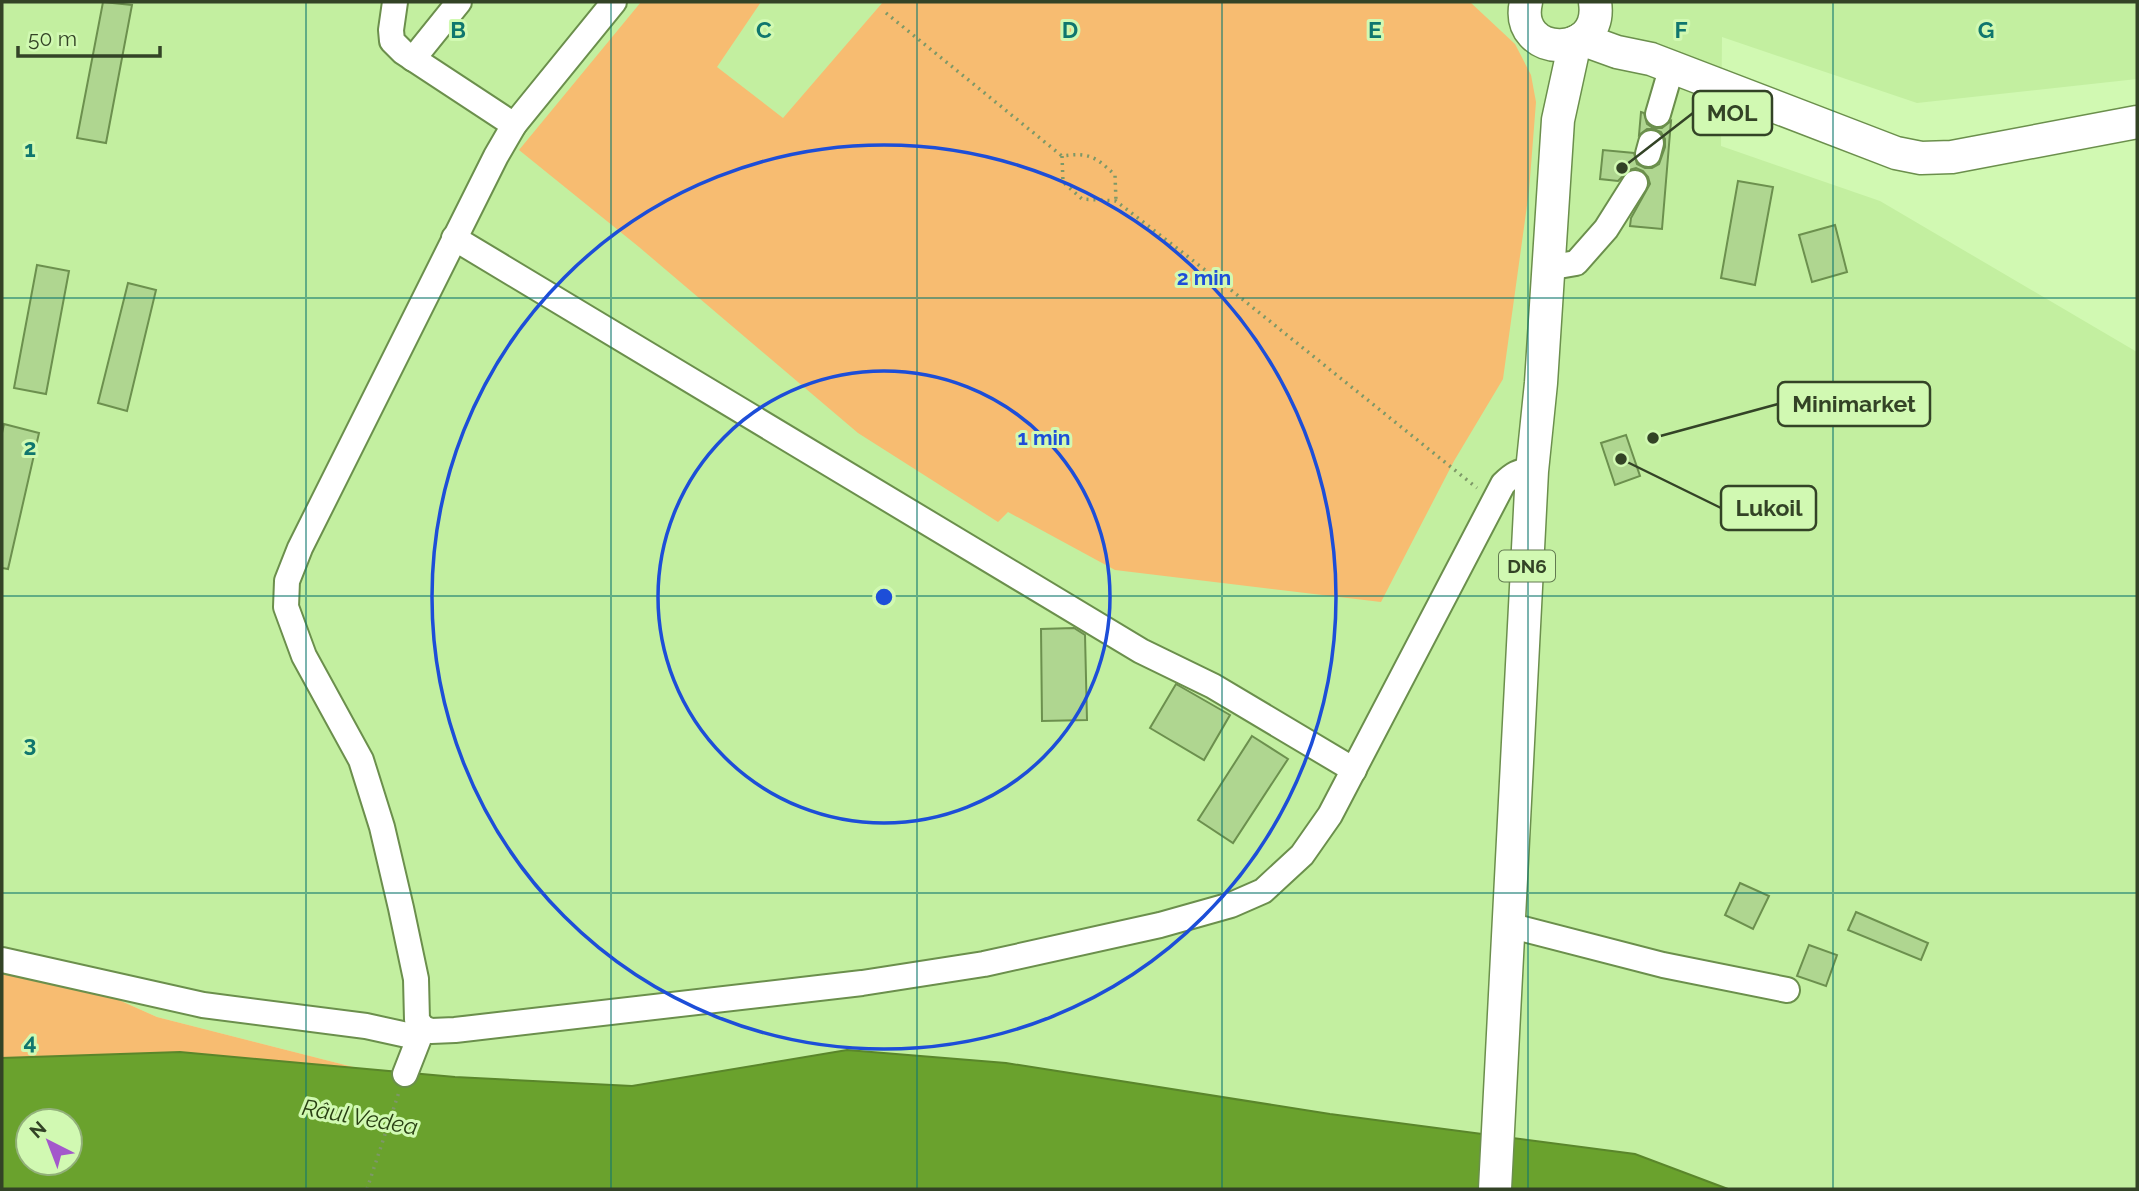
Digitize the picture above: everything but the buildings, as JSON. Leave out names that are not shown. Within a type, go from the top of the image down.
[{"type":"main road","name":"DN6","points":[[1525,15],[1552,45],[1564,46],[1587,25]]},
{"type":"main road","name":"DN6","points":[[1525,15],[1551,74],[1558,120]]},
{"type":"main road","name":"DN6","points":[[1495,1189],[1532,471],[1541,383],[1558,120],[1587,25]]},
{"type":"main road","points":[[1587,25],[1618,52],[1661,62],[1896,153],[1921,159],[1952,157],[2137,122]]},
{"type":"street","points":[[395,2],[392,41],[413,59],[514,125]]},
{"type":"street","points":[[413,59],[459,2]]},
{"type":"street","points":[[614,2],[514,125],[454,238],[286,581],[286,607],[304,656],[361,760],[383,827],[416,979],[416,1020],[423,1028],[431,1031],[455,1030],[862,983],[984,964],[1160,925],[1231,905],[1263,891],[1303,855],[1330,815],[1503,484],[1512,475],[1524,470],[1532,471]]},
{"type":"street","points":[[1658,114],[1661,62]]},
{"type":"street","points":[[1547,268],[1576,263],[1606,229],[1635,183]]},
{"type":"street","points":[[454,238],[1141,651],[1213,686],[1354,770]]},
{"type":"street","points":[[1508,925],[1662,965],[1787,990]]},
{"type":"street","points":[[2,960],[203,1005],[366,1026],[407,1035],[423,1028]]},
{"type":"street","points":[[405,1074],[423,1028]]},
{"type":"path","points":[[886,13],[1062,156],[1080,154],[1097,158],[1115,175],[1116,201]]},
{"type":"path","points":[[1062,156],[1063,182],[1082,199],[1116,201],[1493,500]]},
{"type":"path","points":[[367,1189],[405,1074]]},
{"type":"shaded area","points":[[2,2],[2137,2],[2137,79],[1917,103],[1722,37],[1721,146],[1880,201],[2137,352],[2137,1189],[389,1189],[361,1069],[157,1017],[72,979],[2,956]]},
{"type":"shaded area","points":[[641,2],[761,2],[717,67],[783,118],[883,2],[1470,2],[1515,44],[1531,75],[1536,102],[1529,191],[1503,379],[1454,461],[1381,602],[1115,570],[1008,512],[998,522],[858,433],[639,247],[519,150]]},
{"type":"shaded area","points":[[2,956],[72,979],[157,1017],[361,1069],[180,1052],[2,1058]]},
{"type":"water","name":"Râul Vedea","points":[[847,1050],[1006,1063],[1330,1114],[1635,1154],[1728,1189],[2,1189],[2,1058],[180,1052],[455,1077],[632,1086]]},
{"type":"place","name":"MOL","points":[[1622,168]]},
{"type":"place","name":"Minimarket","points":[[1653,438]]},
{"type":"place","name":"Lukoil","points":[[1621,459]]}]
